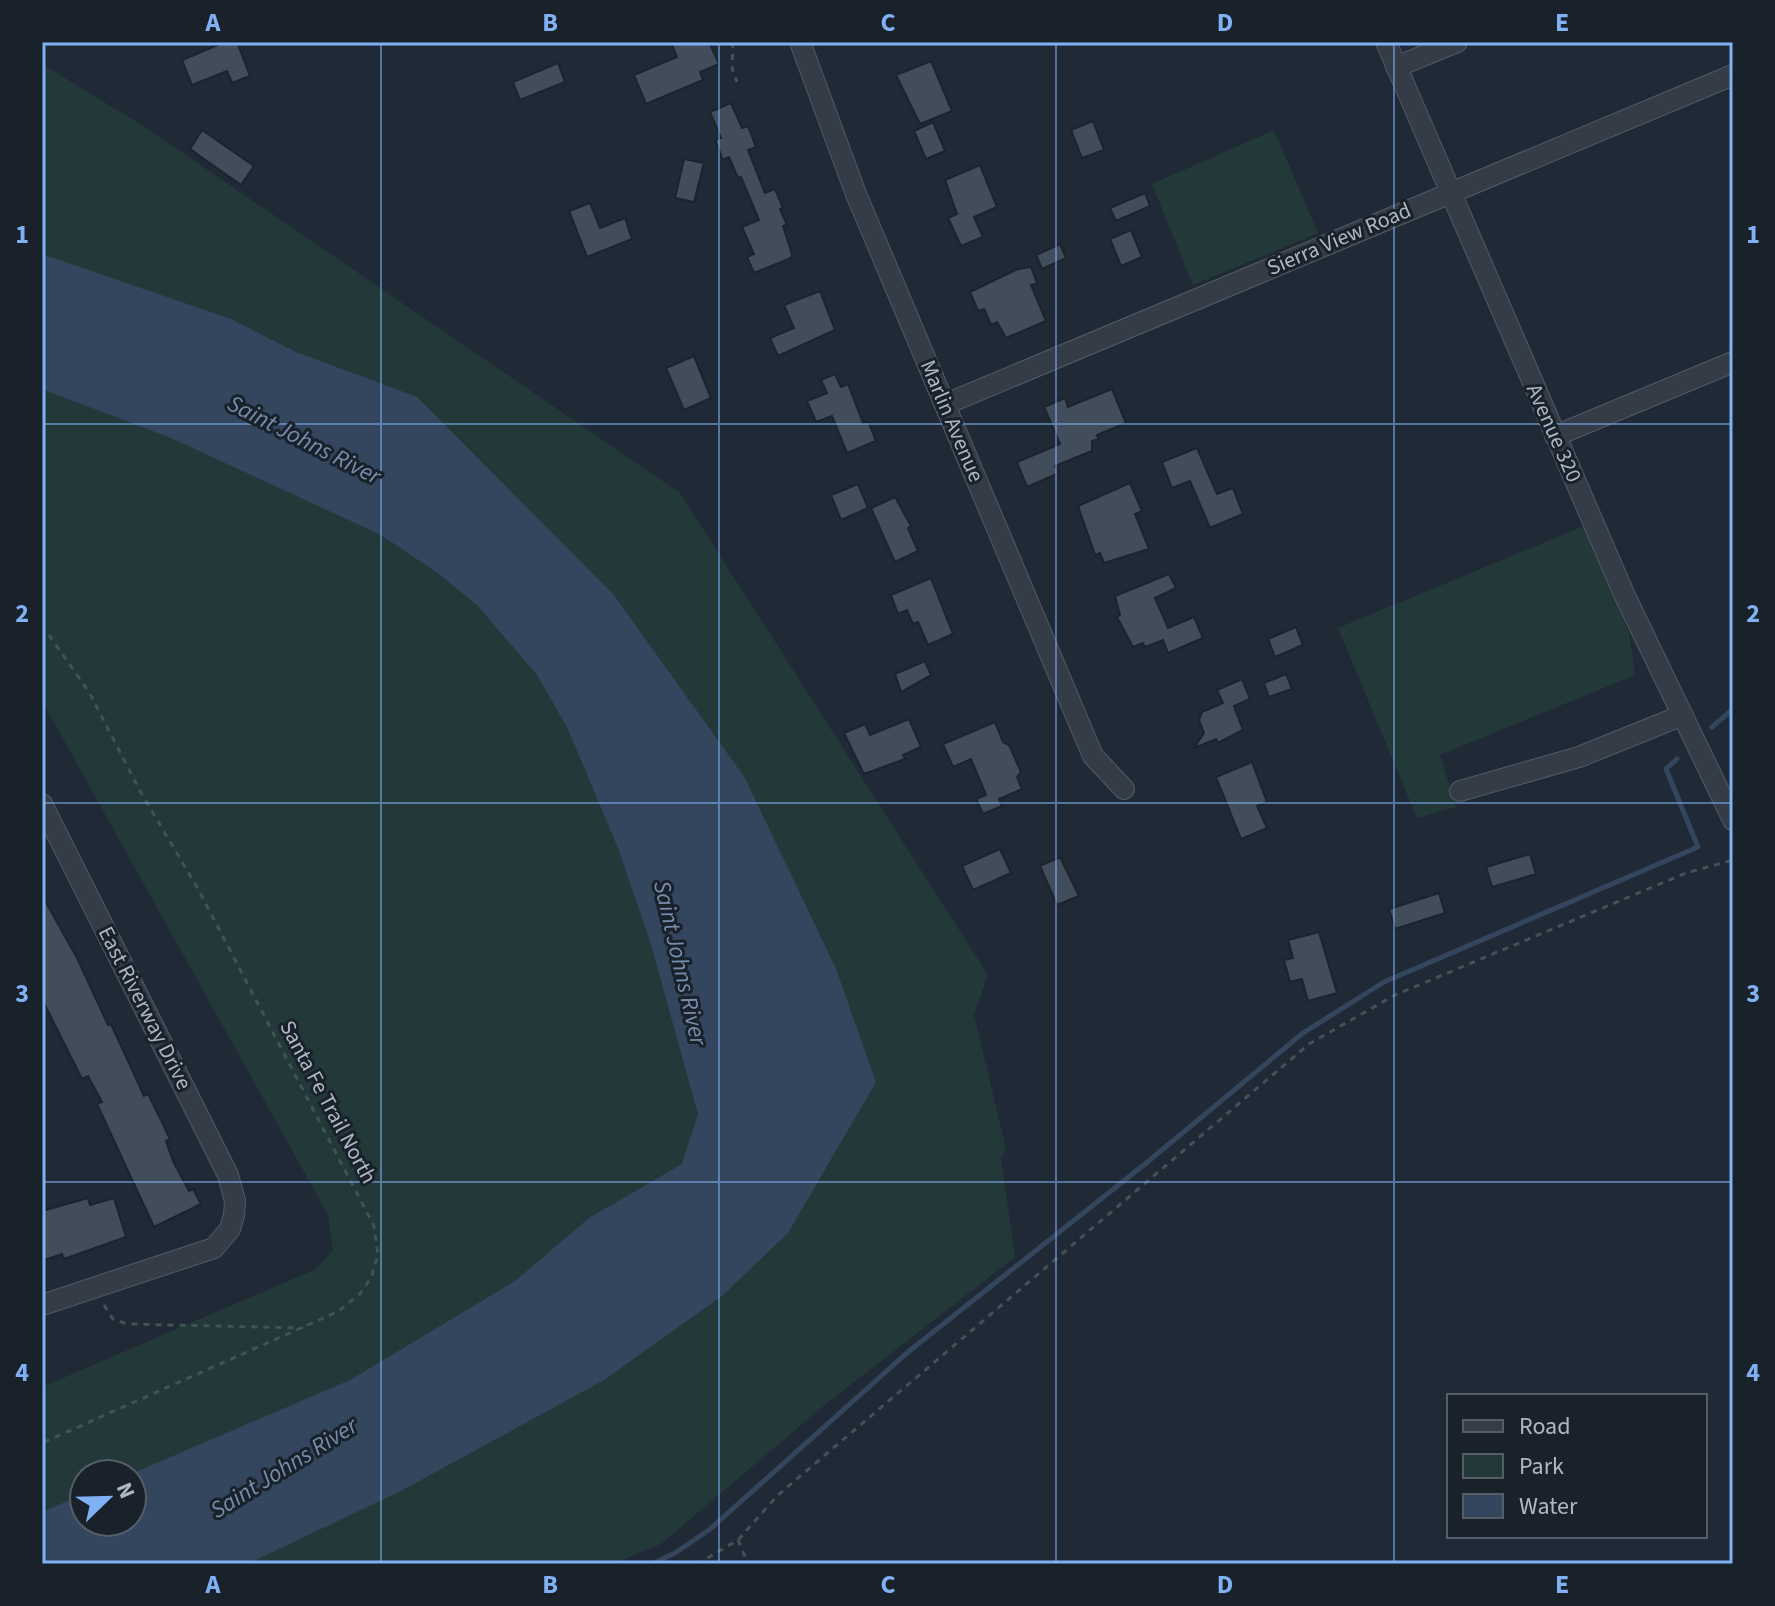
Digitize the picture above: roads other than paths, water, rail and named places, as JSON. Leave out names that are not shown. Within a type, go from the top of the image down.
[{"type":"street","name":"Marlin Avenue","points":[[800,42],[852,183],[1093,756],[1124,789]]},
{"type":"street","name":"Avenue 320","points":[[1386,42],[1555,436],[1733,820]]},
{"type":"street","points":[[1396,67],[1457,42]]},
{"type":"street","name":"Sierra View Road","points":[[946,404],[1733,75]]},
{"type":"street","points":[[1555,436],[1733,362]]},
{"type":"street","points":[[1460,791],[1579,757],[1683,715]]},
{"type":"street","name":"East Riverway Drive","points":[[42,804],[228,1175],[235,1201],[234,1215],[223,1239],[204,1253],[98,1284],[42,1305]]},
{"type":"water","name":"Saint Johns River","points":[[42,254],[231,319],[296,352],[417,397],[614,595],[745,778],[836,969],[876,1082],[788,1233],[722,1296],[604,1380],[401,1491],[247,1564],[42,1564],[42,1512],[68,1501],[68,1538],[148,1538],[148,1467],[350,1380],[515,1281],[589,1218],[682,1164],[698,1114],[650,941],[618,848],[567,727],[537,675],[478,606],[439,574],[381,535],[171,438],[42,389]]},
{"type":"waterway","points":[[1712,727],[1733,709]]},
{"type":"waterway","points":[[652,1564],[709,1530],[908,1352],[1145,1164],[1303,1033],[1384,982],[1698,847],[1666,769],[1677,759]]}]
